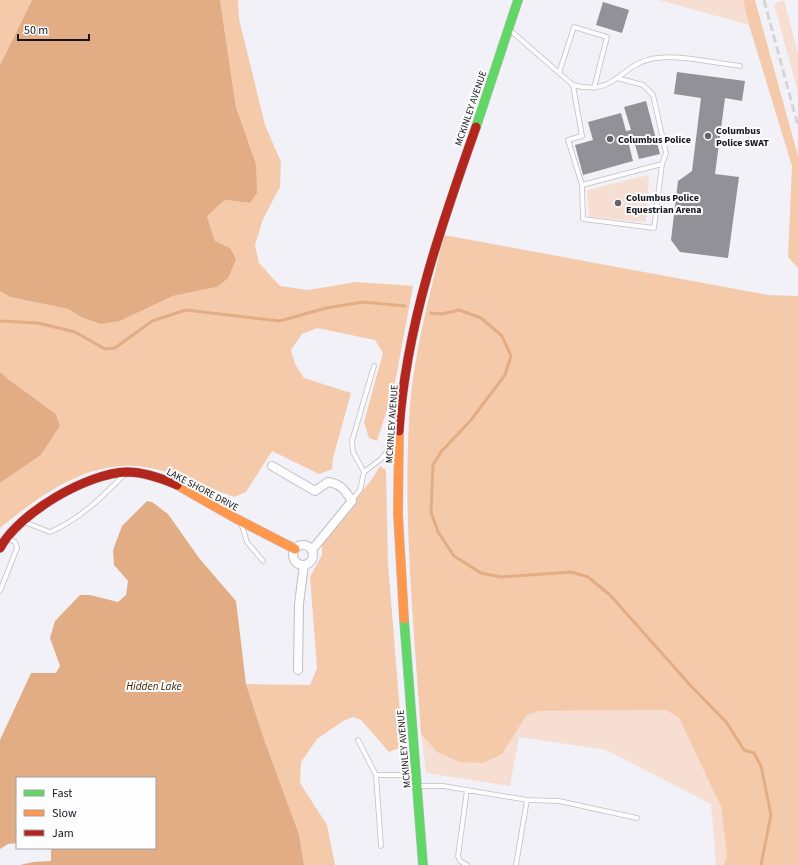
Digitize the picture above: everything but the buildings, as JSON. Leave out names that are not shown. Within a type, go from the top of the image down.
[{"type":"main road","name":"MCKINLEY AVENUE","points":[[423,865],[398,538],[399,436],[412,335],[437,239],[518,0]]},
{"type":"main road","name":"LAKE SHORE DRIVE","points":[[0,548],[5,537],[21,521],[58,496],[100,476],[127,472],[151,476],[175,485],[241,522],[295,549]]},
{"type":"street","points":[[272,466],[315,491],[328,482],[335,483],[342,487],[352,501],[312,550],[312,559],[304,565],[298,610],[298,670]]},
{"type":"street","name":"LAKE SHORE DRIVE","points":[[295,549],[303,545],[312,550]]},
{"type":"street","points":[[295,549],[294,560],[304,565]]},
{"type":"lane","points":[[559,73],[574,27],[607,37],[594,88]]},
{"type":"lane","points":[[509,29],[572,85],[586,88],[605,86],[643,62],[656,58],[674,58],[740,66]]},
{"type":"lane","points":[[572,85],[582,136],[568,140],[582,185],[583,219],[654,228],[662,164],[666,153],[653,95],[643,85],[617,78]]},
{"type":"lane","points":[[582,185],[662,164]]},
{"type":"lane","points":[[364,472],[353,452],[352,442],[374,366]]},
{"type":"lane","points":[[352,501],[360,490],[364,472],[381,459],[399,436]]},
{"type":"lane","points":[[21,521],[50,532],[59,528],[87,511],[127,472]]},
{"type":"lane","points":[[241,522],[247,542],[263,561]]},
{"type":"lane","points":[[0,591],[17,548],[15,542],[5,537]]},
{"type":"lane","points":[[358,740],[376,775],[381,846]]},
{"type":"lane","points":[[376,775],[416,775]]},
{"type":"lane","points":[[417,786],[443,786],[527,800],[559,801],[637,818]]},
{"type":"lane","points":[[467,790],[458,856],[460,861],[467,865]]},
{"type":"lane","points":[[516,865],[527,800]]},
{"type":"shaded area","points":[[0,0],[32,0],[0,65]]},
{"type":"shaded area","points":[[220,0],[238,0],[239,19],[265,125],[281,162],[280,187],[263,219],[255,245],[259,263],[280,286],[308,290],[356,282],[413,286],[394,388],[377,441],[369,438],[364,422],[383,353],[375,340],[317,328],[302,334],[291,350],[295,364],[304,378],[351,393],[333,458],[332,469],[319,474],[272,451],[246,492],[234,497],[156,469],[125,466],[105,468],[85,474],[49,492],[32,503],[0,528],[0,483],[41,455],[60,426],[56,414],[0,372],[0,291],[10,297],[68,309],[81,317],[120,321],[173,296],[217,287],[230,248],[215,241],[207,216],[225,200],[250,203],[256,164],[236,107]]},
{"type":"shaded area","points":[[659,0],[743,0],[749,25]]},
{"type":"shaded area","points":[[743,0],[755,0],[798,156],[798,268],[788,257],[792,166],[749,25]]},
{"type":"shaded area","points":[[784,0],[798,54],[798,93],[774,4]]},
{"type":"shaded area","name":"Columbus Police Equestrian Arena","points":[[649,175],[646,222],[589,217],[587,190]]},
{"type":"shaded area","points":[[444,235],[768,295],[798,296],[798,865],[724,865],[727,856],[721,807],[679,718],[666,710],[539,711],[526,716],[502,754],[483,763],[459,762],[437,752],[421,734],[412,611],[408,528],[408,446],[412,383],[424,319]]},
{"type":"shaded area","points":[[380,466],[386,470],[388,563],[402,738],[399,748],[389,752],[361,720],[353,717],[343,721],[317,739],[301,762],[300,783],[327,825],[335,865],[304,865],[299,834],[264,739],[246,684],[310,685],[317,668],[310,577],[322,555],[322,538],[372,479]]},
{"type":"shaded area","points":[[666,710],[679,718],[721,807],[727,856],[724,865],[716,865],[711,804],[606,750],[519,737],[510,786],[426,773],[421,734],[437,752],[502,754],[526,716],[539,711]]},
{"type":"water","points":[[32,0],[220,0],[236,107],[256,164],[257,193],[250,203],[225,200],[207,216],[215,241],[230,248],[236,259],[228,278],[217,287],[173,296],[120,321],[101,324],[81,317],[68,309],[10,297],[0,291],[0,65]]},
{"type":"water","points":[[0,372],[56,414],[60,426],[41,455],[0,483]]},
{"type":"water","name":"Hidden Lake","points":[[147,501],[152,502],[168,514],[199,558],[236,601],[246,684],[264,739],[299,834],[304,865],[20,865],[33,862],[51,861],[51,849],[156,849],[156,777],[16,777],[16,843],[8,844],[0,849],[0,740],[31,673],[56,673],[60,666],[50,638],[55,621],[80,595],[90,595],[118,602],[126,595],[128,581],[114,565],[113,550],[122,526]]},
{"type":"waterway","points":[[0,321],[38,323],[75,332],[105,349],[115,348],[152,321],[186,310],[280,321],[326,308],[363,302],[405,306]]},
{"type":"waterway","points":[[431,313],[442,314],[459,310],[481,318],[502,336],[511,356],[505,375],[471,420],[441,452],[433,465],[431,512],[438,532],[454,556],[481,573],[501,577],[571,572],[588,577],[610,595],[691,686],[727,723],[744,750],[754,753],[761,766],[771,815],[761,865]]},
{"type":"railway","points":[[764,0],[798,126]]},
{"type":"traffic: fast","points":[[476,127],[518,0]]},
{"type":"traffic: fast","points":[[404,619],[423,865]]},
{"type":"traffic: slow","points":[[399,431],[398,514],[404,619]]},
{"type":"traffic: slow","points":[[177,485],[235,518],[295,549]]},
{"type":"traffic: jam","points":[[399,431],[403,392],[417,314],[438,239],[476,127]]},
{"type":"traffic: jam","points":[[0,548],[9,535],[38,509],[74,487],[93,479],[111,474],[133,472],[152,476],[177,485]]},
{"type":"place","name":"Columbus Police SWAT","points":[[708,136]]},
{"type":"place","name":"Columbus Police","points":[[610,139]]},
{"type":"place","name":"Columbus Police Equestrian Arena","points":[[618,203]]}]
